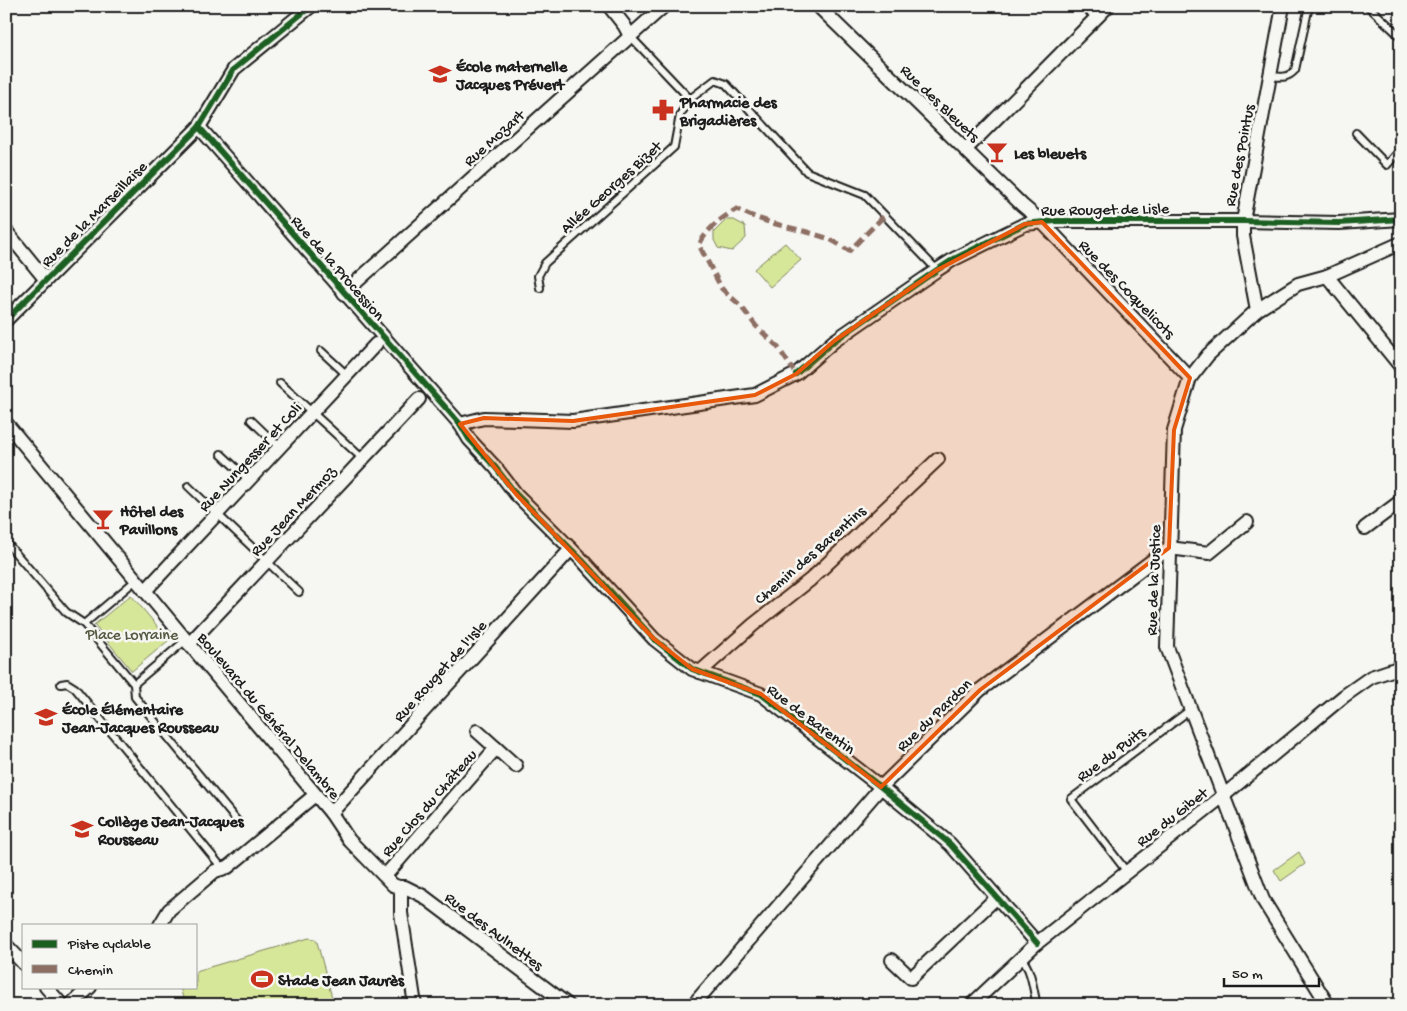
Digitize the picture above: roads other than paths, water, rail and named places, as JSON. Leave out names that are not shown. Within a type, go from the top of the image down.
[{"type":"street","name":"Rue de la Marseillaise","points":[[6,320],[199,127],[234,69],[311,6]]},
{"type":"street","points":[[609,6],[630,36]]},
{"type":"street","name":"Rue Mozart","points":[[344,293],[664,6]]},
{"type":"street","name":"Rue des Bleuets","points":[[818,6],[1022,205],[1042,222]]},
{"type":"street","points":[[1088,6],[1098,16]]},
{"type":"street","points":[[966,149],[1108,6]]},
{"type":"street","name":"Rue des Pointus","points":[[1257,310],[1243,236],[1243,221],[1283,6]]},
{"type":"street","name":"Rue de la Procession","points":[[199,127],[344,293],[380,341],[424,394],[460,424]]},
{"type":"street","name":"Rue Rouget de Lisle","points":[[460,424],[484,418],[573,421],[755,395],[796,374],[834,341],[954,259],[1025,224],[1042,222],[1243,221],[1339,223],[1401,218]]},
{"type":"street","name":"Rue des Coquelicots","points":[[1042,222],[1190,378]]},
{"type":"street","points":[[6,231],[46,280]]},
{"type":"street","name":"Rue de la Justice","points":[[1328,1005],[1263,900],[1167,647],[1174,430],[1190,378],[1208,355],[1257,310],[1298,284],[1327,276],[1401,243]]},
{"type":"street","points":[[1327,276],[1401,367]]},
{"type":"street","name":"Rue Nungesser et Coli","points":[[145,591],[380,341]]},
{"type":"street","name":"Rue Jean Mermoz","points":[[187,642],[266,562],[424,394]]},
{"type":"street","name":"Boulevard du Général Delambre","points":[[6,422],[331,813],[349,840],[393,885],[399,887]]},
{"type":"street","name":"Rue de Barentin","points":[[460,424],[469,439],[496,468],[516,494],[571,549],[654,639],[692,669],[761,694],[881,787],[950,844],[1037,943]]},
{"type":"street","name":"Chemin des Barentins","points":[[700,672],[752,625],[810,580],[938,459]]},
{"type":"street","points":[[1364,528],[1401,501]]},
{"type":"street","points":[[1169,548],[1209,553],[1246,522]]},
{"type":"street","name":"Rue du Pardon","points":[[693,1005],[881,787],[980,690],[1169,548]]},
{"type":"street","name":"Rue Rouget de l'Isle","points":[[331,813],[571,549]]},
{"type":"street","name":"Rue du Gibet","points":[[971,1005],[1037,943],[1351,692],[1371,677],[1401,667]]},
{"type":"street","name":"Rue Clos du Château","points":[[477,731],[516,766]]},
{"type":"street","name":"Rue Clos du Château","points":[[385,876],[496,748]]},
{"type":"street","points":[[161,924],[170,910],[215,871],[228,867],[315,795]]},
{"type":"street","points":[[399,887],[401,913],[415,1005]]},
{"type":"street","name":"Rue des Aulnettes","points":[[399,887],[405,887],[423,896],[568,1005]]},
{"type":"street","points":[[892,960],[911,978],[996,898]]},
{"type":"street","points":[[6,945],[22,962]]},
{"type":"street","points":[[47,988],[62,1005]]},
{"type":"street","points":[[70,1005],[89,988]]},
{"type":"lane","points":[[1270,76],[1284,77],[1290,75],[1294,70],[1308,6]]},
{"type":"lane","points":[[1368,6],[1401,37]]},
{"type":"lane","points":[[630,36],[690,99]]},
{"type":"lane","name":"Allée Georges Bizet","points":[[540,288],[538,276],[545,263],[674,147],[680,115],[690,99],[715,80],[726,84],[807,172],[865,195],[937,270]]},
{"type":"lane","points":[[1356,133],[1387,165],[1401,149]]},
{"type":"lane","points":[[321,351],[347,375]]},
{"type":"lane","points":[[280,383],[363,458]]},
{"type":"lane","points":[[251,420],[280,447]]},
{"type":"lane","points":[[221,454],[249,480]]},
{"type":"lane","points":[[188,486],[299,592]]},
{"type":"lane","points":[[6,542],[66,612],[84,624],[134,684],[135,696],[237,822]]},
{"type":"lane","points":[[84,624],[136,580]]},
{"type":"lane","points":[[134,684],[187,642]]},
{"type":"lane","points":[[61,684],[67,683],[75,688],[223,869]]},
{"type":"lane","name":"Rue du Puits","points":[[1127,872],[1071,799],[1190,710]]},
{"type":"lane","points":[[1021,958],[1026,963],[1029,971],[1037,1005]]},
{"type":"place","name":"École maternelle Jacques Prévert","points":[[440,74]]},
{"type":"place","name":"Pharmacie des Brigadières","points":[[663,110]]},
{"type":"place","name":"Les bleuets","points":[[997,152]]},
{"type":"place","name":"Hôtel des Pavillons","points":[[103,519]]},
{"type":"place","name":"École Élémentaire Jean-Jacques Rousseau","points":[[46,717]]},
{"type":"place","name":"Collège Jean-Jacques Rousseau","points":[[82,829]]},
{"type":"place","name":"Stade Jean Jaurès","points":[[262,979]]},
{"type":"park label","name":"Place Lorraine","points":[[132,633]]}]
